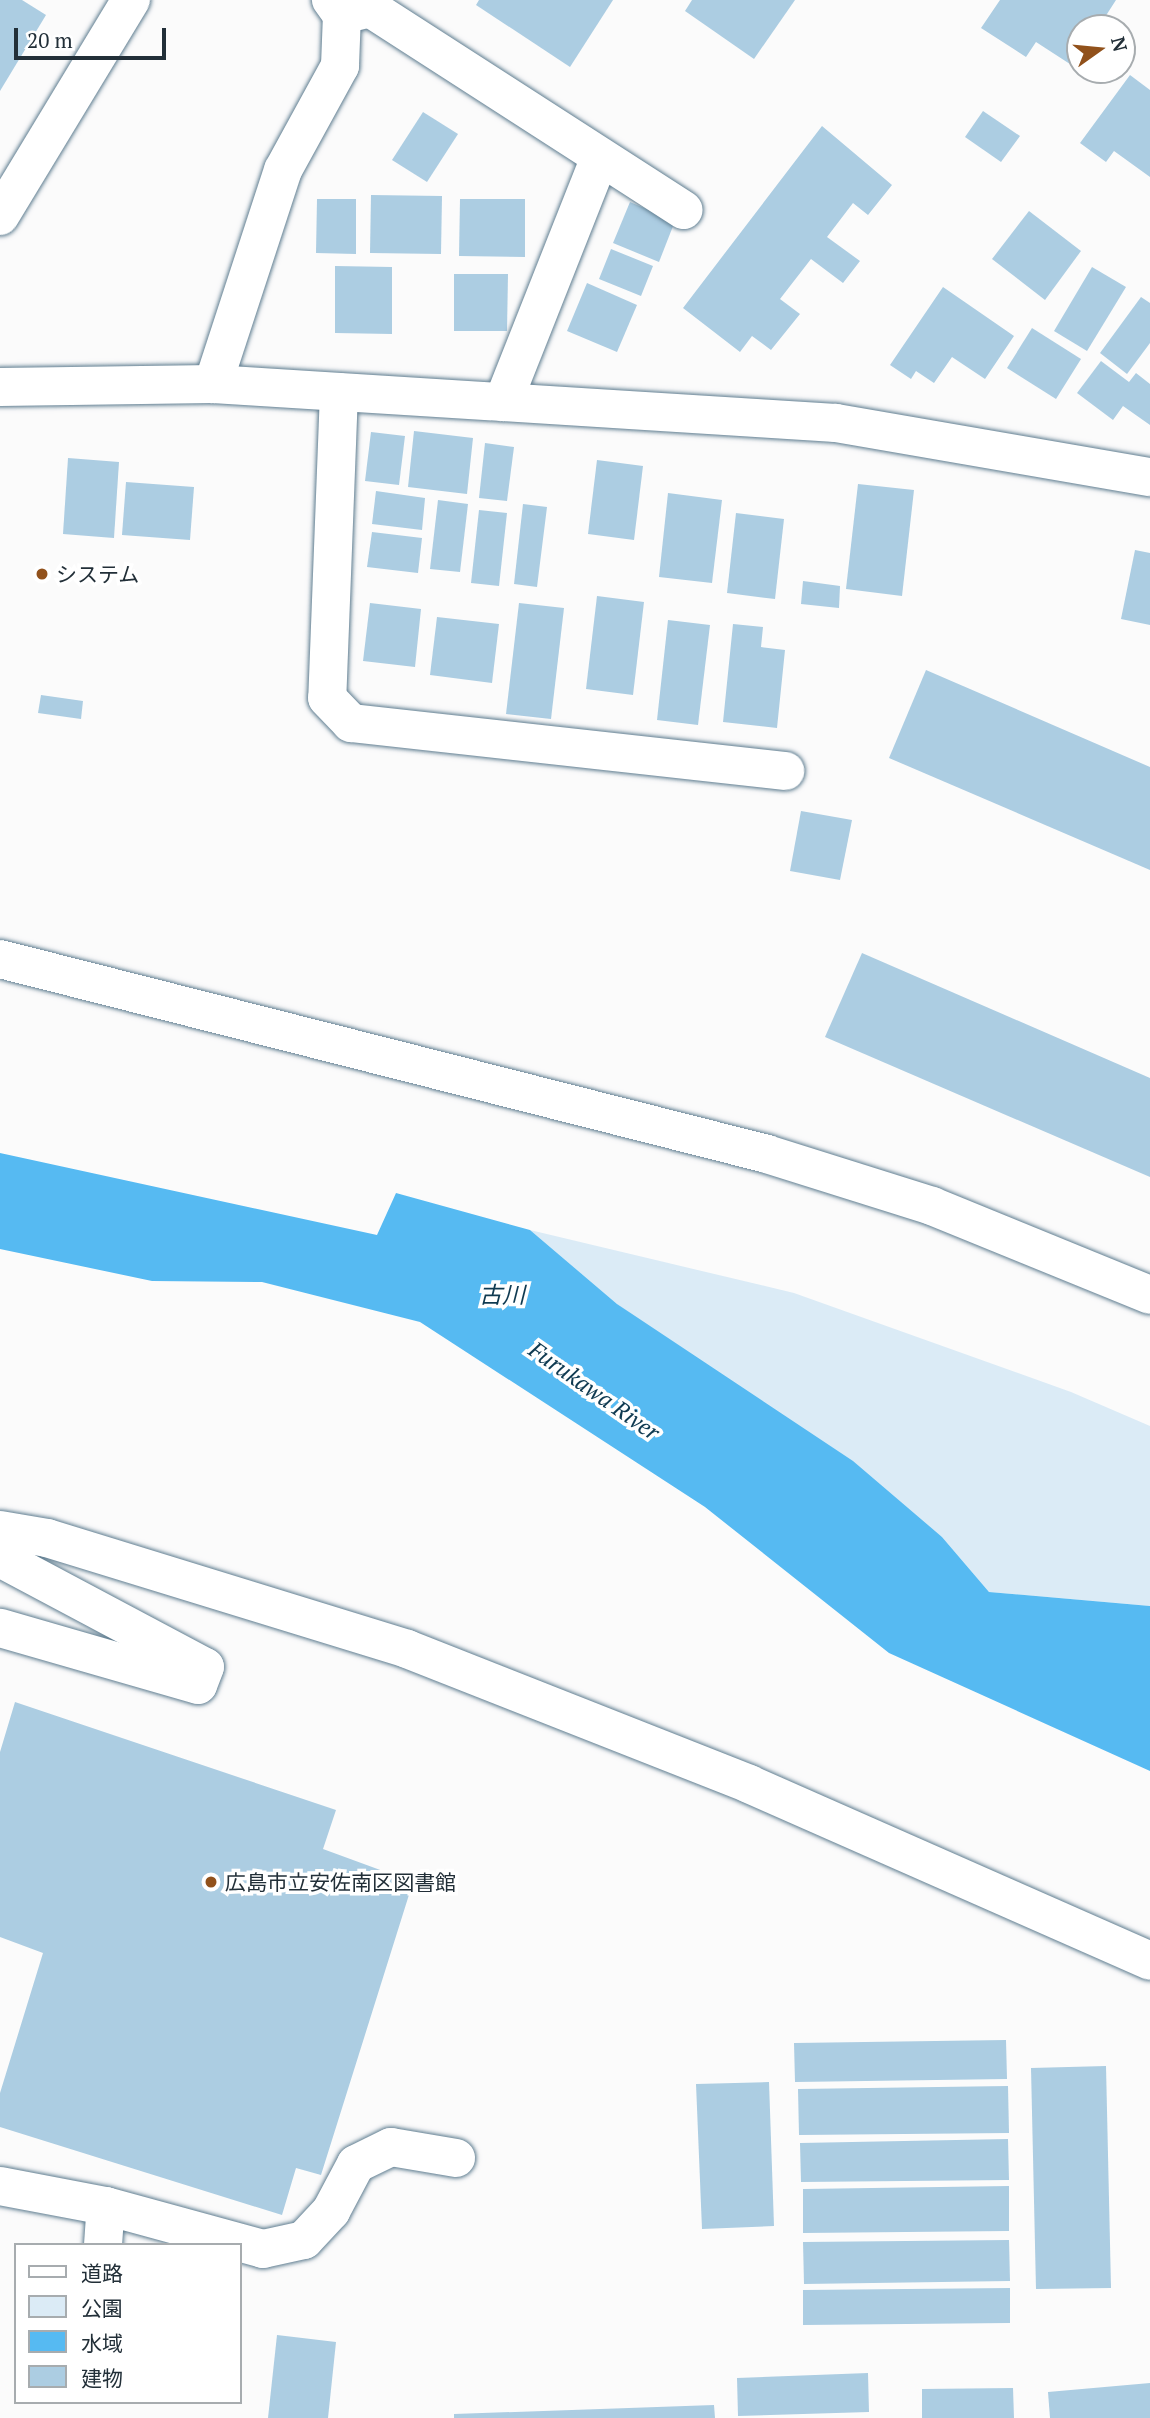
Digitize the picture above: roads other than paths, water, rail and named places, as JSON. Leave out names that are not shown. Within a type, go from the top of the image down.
[{"type":"street","points":[[0,216],[131,0]]},
{"type":"street","points":[[213,384],[283,170],[340,66],[337,8],[370,8],[599,159],[684,210]]},
{"type":"street","points":[[503,402],[599,159]]},
{"type":"street","points":[[0,387],[213,384],[836,423],[1150,477]]},
{"type":"street","points":[[339,392],[327,698],[351,723],[785,771]]},
{"type":"street","points":[[0,959],[767,1154],[933,1206],[1150,1295]]},
{"type":"street","points":[[0,1530],[47,1538],[407,1648],[749,1784],[1150,1961]]},
{"type":"street","points":[[0,1558],[205,1667],[198,1685],[0,1628]]},
{"type":"street","points":[[242,2243],[263,2249],[304,2240],[331,2211],[356,2164],[391,2147],[456,2158]]},
{"type":"street","points":[[0,2186],[106,2206],[241,2243]]},
{"type":"street","points":[[103,2243],[106,2206]]},
{"type":"water","name":"古川","points":[[0,1153],[377,1235],[396,1193],[530,1230],[617,1304],[853,1461],[942,1537],[989,1592],[1150,1606],[1150,1771],[889,1653],[705,1507],[420,1322],[262,1282],[152,1281],[0,1249]]},
{"type":"place","name":"システム","points":[[42,574]]},
{"type":"place","name":"広島市立安佐南区図書館","points":[[211,1882]]},
{"type":"water label","name":"Furukawa River","points":[[594,1391]]}]
